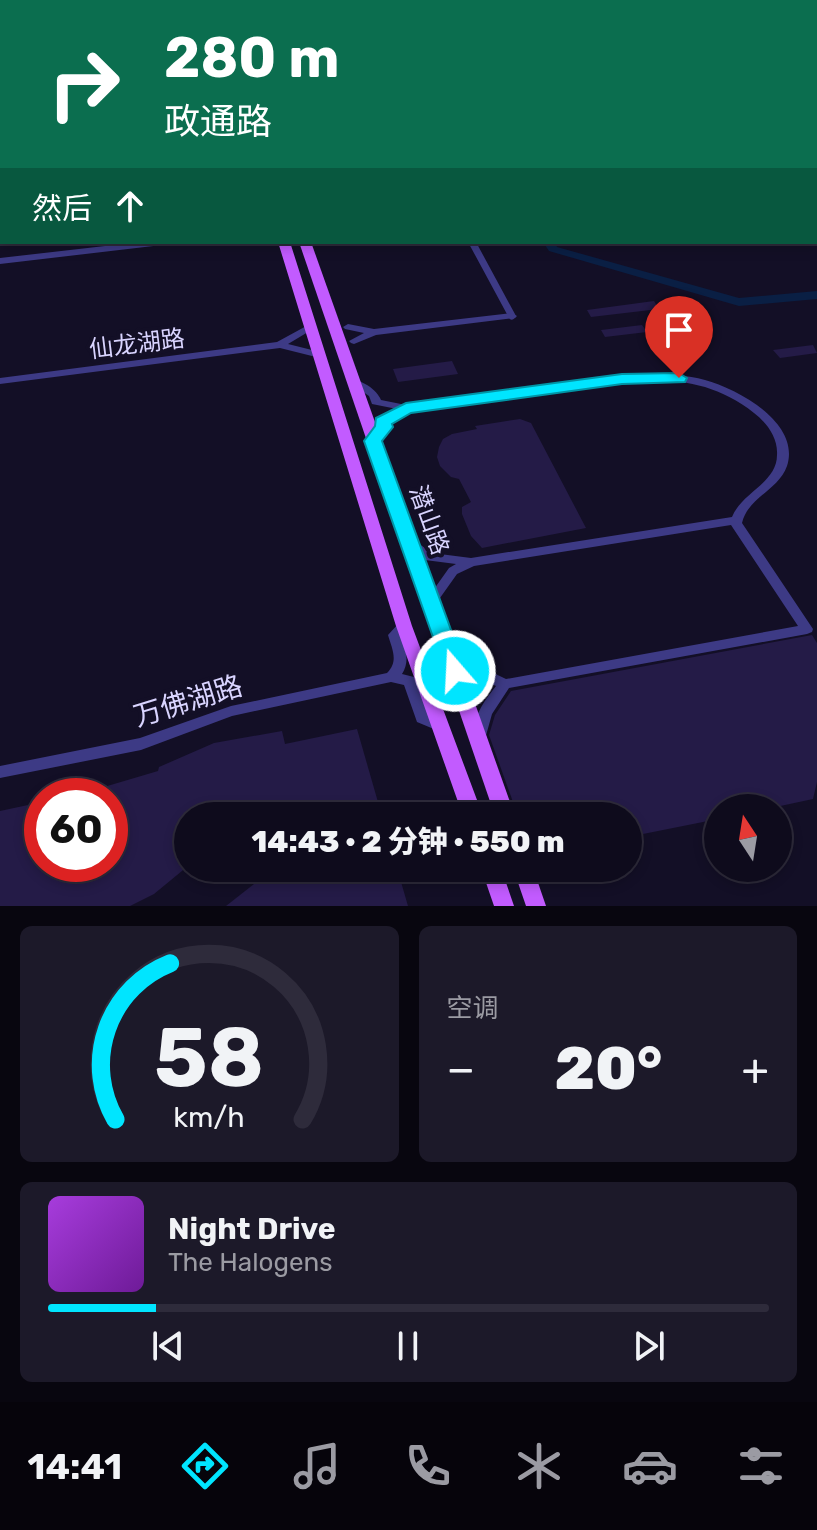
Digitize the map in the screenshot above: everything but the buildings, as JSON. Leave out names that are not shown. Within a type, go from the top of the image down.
[{"type":"main road","points":[[285,244],[404,626],[468,802]]},
{"type":"main road","name":"潜山路","points":[[306,244],[500,802]]},
{"type":"main road","points":[[496,882],[504,906]]},
{"type":"main road","points":[[528,882],[536,906]]},
{"type":"street","points":[[0,261],[145,244]]},
{"type":"street","points":[[348,327],[374,332],[512,316],[473,244]]},
{"type":"street","points":[[280,345],[310,327]]},
{"type":"street","points":[[354,341],[374,332]]},
{"type":"street","points":[[280,345],[320,355]]},
{"type":"street","name":"仙龙湖路","points":[[0,381],[280,345]]},
{"type":"street","points":[[352,381],[374,395],[376,402],[406,408],[622,379],[679,378],[716,387],[748,403],[771,424],[782,447],[781,469],[774,480],[739,510],[736,520],[740,531],[812,629],[505,684],[468,666],[446,647]]},
{"type":"street","points":[[373,441],[385,427],[383,422],[406,408]]},
{"type":"street","points":[[410,543],[429,557],[471,562],[736,520]]},
{"type":"street","points":[[431,602],[453,571],[471,562]]},
{"type":"street","points":[[391,677],[400,670],[402,661],[394,635],[404,626]]},
{"type":"street","points":[[391,677],[409,681],[422,718],[441,726]]},
{"type":"street","name":"万佛湖路","points":[[0,772],[141,744],[231,711],[391,677]]},
{"type":"street","points":[[480,744],[481,722],[487,705],[505,684]]},
{"type":"waterway","points":[[550,244],[553,249],[739,302],[817,295]]},
{"type":"route","points":[[455,671],[373,441],[385,427],[383,422],[406,408],[640,377],[679,378]]}]
